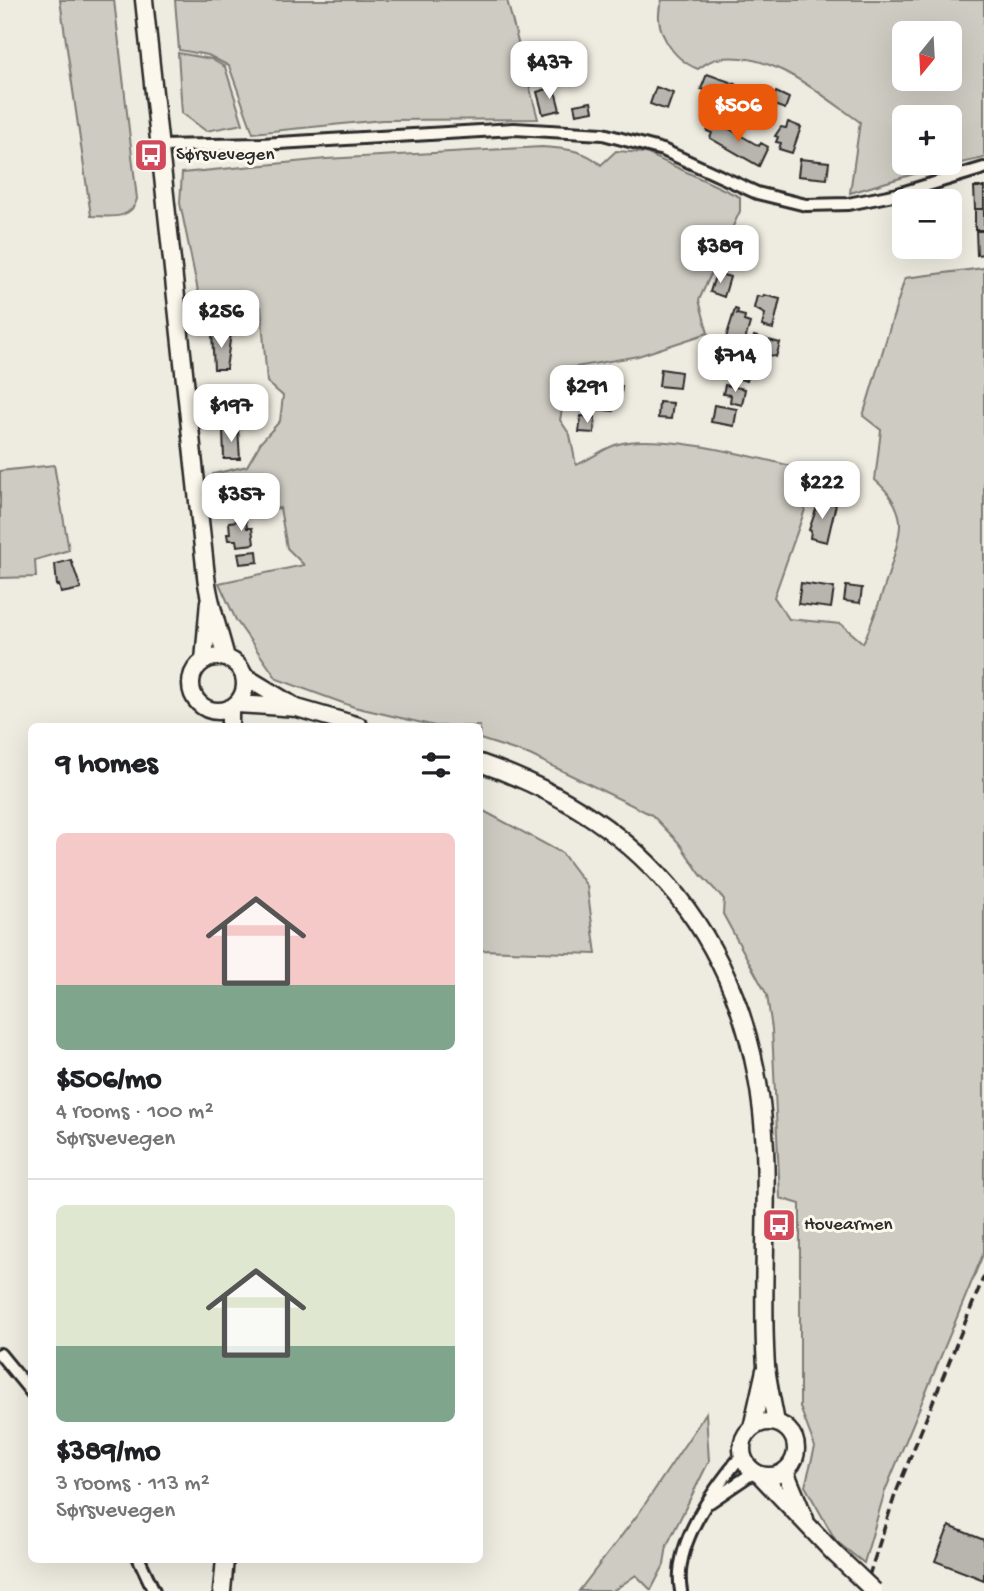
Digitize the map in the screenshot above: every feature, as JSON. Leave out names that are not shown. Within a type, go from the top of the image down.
[{"type":"main road","points":[[144,0],[209,600],[204,661]]},
{"type":"main road","points":[[209,600],[217,619],[226,658]]},
{"type":"main road","points":[[298,708],[234,706],[213,718],[199,704],[191,685],[195,669],[204,661],[215,657],[226,658],[237,665],[244,676],[298,708],[349,723]]},
{"type":"main road","points":[[231,723],[234,706],[244,692],[244,676]]},
{"type":"main road","points":[[483,765],[555,795],[626,843],[667,884],[689,911],[723,968],[747,1029],[761,1105],[765,1149],[766,1368],[776,1423]]},
{"type":"main road","points":[[752,1428],[766,1368]]},
{"type":"main road","points":[[757,1474],[771,1476],[785,1471],[794,1458],[795,1445],[790,1432],[776,1423],[762,1423],[752,1428],[744,1437],[742,1455],[757,1474],[874,1591]]},
{"type":"main road","points":[[785,1471],[806,1522]]},
{"type":"main road","points":[[222,1591],[225,1563]]},
{"type":"street","points":[[160,146],[262,144],[514,129],[603,134],[663,150],[757,193],[806,205],[848,204],[898,194],[984,168]]},
{"type":"street","points":[[0,1353],[28,1389]]},
{"type":"street","points":[[681,1591],[680,1566],[692,1530],[716,1488],[742,1455]]},
{"type":"street","points":[[710,1502],[757,1474]]},
{"type":"street","points":[[141,1563],[154,1591]]},
{"type":"shaded area","points":[[60,0],[114,0],[137,199],[130,211],[119,216],[91,216]]},
{"type":"shaded area","points":[[175,0],[507,0],[538,119],[382,120],[253,133],[229,66],[208,55],[179,50]]},
{"type":"shaded area","points":[[662,0],[984,0],[984,158],[962,163],[962,105],[892,105],[892,175],[911,175],[850,193],[860,122],[811,87],[775,67],[737,58],[717,59],[698,69],[672,50],[659,21]]},
{"type":"shaded area","points":[[178,53],[211,59],[225,67],[243,124],[206,131],[182,113]]},
{"type":"shaded area","points":[[542,147],[581,153],[601,165],[616,151],[646,153],[740,197],[740,211],[699,300],[708,333],[638,356],[570,368],[560,420],[570,435],[576,465],[615,445],[634,441],[658,441],[715,449],[818,473],[774,597],[789,619],[841,624],[863,643],[892,563],[900,521],[891,498],[875,480],[881,430],[863,416],[905,278],[984,268],[984,1252],[885,1491],[864,1563],[836,1541],[805,1486],[815,1447],[800,1407],[800,1204],[780,1198],[772,1029],[767,995],[723,914],[724,899],[701,875],[679,843],[652,815],[530,755],[483,740],[483,723],[422,723],[354,707],[277,679],[236,620],[219,583],[304,565],[287,548],[280,508],[218,514],[213,474],[247,466],[261,442],[280,421],[283,396],[267,382],[261,307],[211,305],[198,291],[180,203],[182,173],[326,159]]},
{"type":"shaded area","points":[[54,465],[69,550],[35,560],[36,577],[0,578],[0,471]]},
{"type":"shaded area","points":[[483,811],[562,853],[587,886],[596,954],[483,950]]},
{"type":"shaded area","points":[[706,1413],[709,1461],[667,1545],[664,1565],[651,1590],[636,1575],[613,1591],[579,1591],[639,1513]]},
{"type":"building","points":[[562,57],[567,74],[550,78],[544,63]]},
{"type":"building","points":[[707,74],[736,84],[731,99],[701,89]]},
{"type":"building","points":[[554,87],[560,110],[543,114],[537,92]]},
{"type":"building","points":[[656,87],[673,93],[667,110],[650,104]]},
{"type":"building","points":[[776,92],[789,98],[785,109],[771,104]]},
{"type":"building","points":[[756,97],[768,101],[763,115],[751,111]]},
{"type":"building","points":[[591,102],[593,111],[576,114],[574,105]]},
{"type":"building","points":[[788,122],[801,127],[792,153],[779,149],[781,143],[776,142],[778,137],[775,136],[781,127],[786,128]]},
{"type":"building","points":[[719,123],[759,146],[761,143],[768,147],[759,166],[710,138],[712,133],[707,131],[711,125],[716,127]]},
{"type":"building","points":[[800,159],[829,162],[827,179],[798,176]]},
{"type":"building","points":[[974,187],[984,187],[984,209],[975,209]]},
{"type":"building","points":[[975,209],[984,209],[984,230],[975,230]]},
{"type":"building","points":[[976,231],[984,231],[984,254],[977,255]]},
{"type":"building","points":[[716,273],[730,277],[724,297],[710,292]]},
{"type":"building","points":[[757,296],[780,299],[773,329],[762,326],[765,314],[754,308]]},
{"type":"building","points":[[735,309],[738,310],[737,314],[745,316],[744,321],[750,323],[743,347],[725,341]]},
{"type":"building","points":[[212,333],[231,333],[226,369],[214,369]]},
{"type":"building","points":[[754,336],[780,343],[776,357],[751,349]]},
{"type":"building","points":[[729,356],[752,361],[747,381],[724,375]]},
{"type":"building","points":[[661,369],[681,372],[679,388],[659,386]]},
{"type":"building","points":[[598,381],[622,386],[620,402],[614,401],[613,411],[595,409]]},
{"type":"building","points":[[725,385],[745,389],[742,405],[730,402],[731,395],[723,394]]},
{"type":"building","points":[[230,398],[230,404],[245,403],[246,423],[222,424],[221,415],[210,415],[212,399]]},
{"type":"building","points":[[659,402],[673,403],[671,419],[658,418]]},
{"type":"building","points":[[714,405],[737,409],[734,426],[711,422]]},
{"type":"building","points":[[581,416],[595,417],[594,433],[579,432]]},
{"type":"building","points":[[238,428],[240,459],[224,459],[223,429]]},
{"type":"building","points":[[819,501],[836,504],[827,542],[810,538],[809,530]]},
{"type":"building","points":[[246,520],[247,528],[252,528],[254,544],[237,546],[236,540],[228,540],[229,522]]},
{"type":"building","points":[[257,551],[258,562],[240,564],[238,553]]},
{"type":"building","points":[[71,560],[81,589],[61,593],[59,585],[57,586],[55,564]]},
{"type":"building","points":[[801,583],[834,588],[831,608],[798,604]]},
{"type":"building","points":[[846,586],[862,588],[860,603],[844,601]]},
{"type":"building","points":[[949,1526],[984,1540],[984,1580],[935,1561]]},
{"type":"railway","points":[[864,1591],[895,1495],[984,1276]]},
{"type":"place","name":"Sørsvevegen","points":[[151,155]]},
{"type":"place","name":"Hovearmen","points":[[779,1225]]}]
